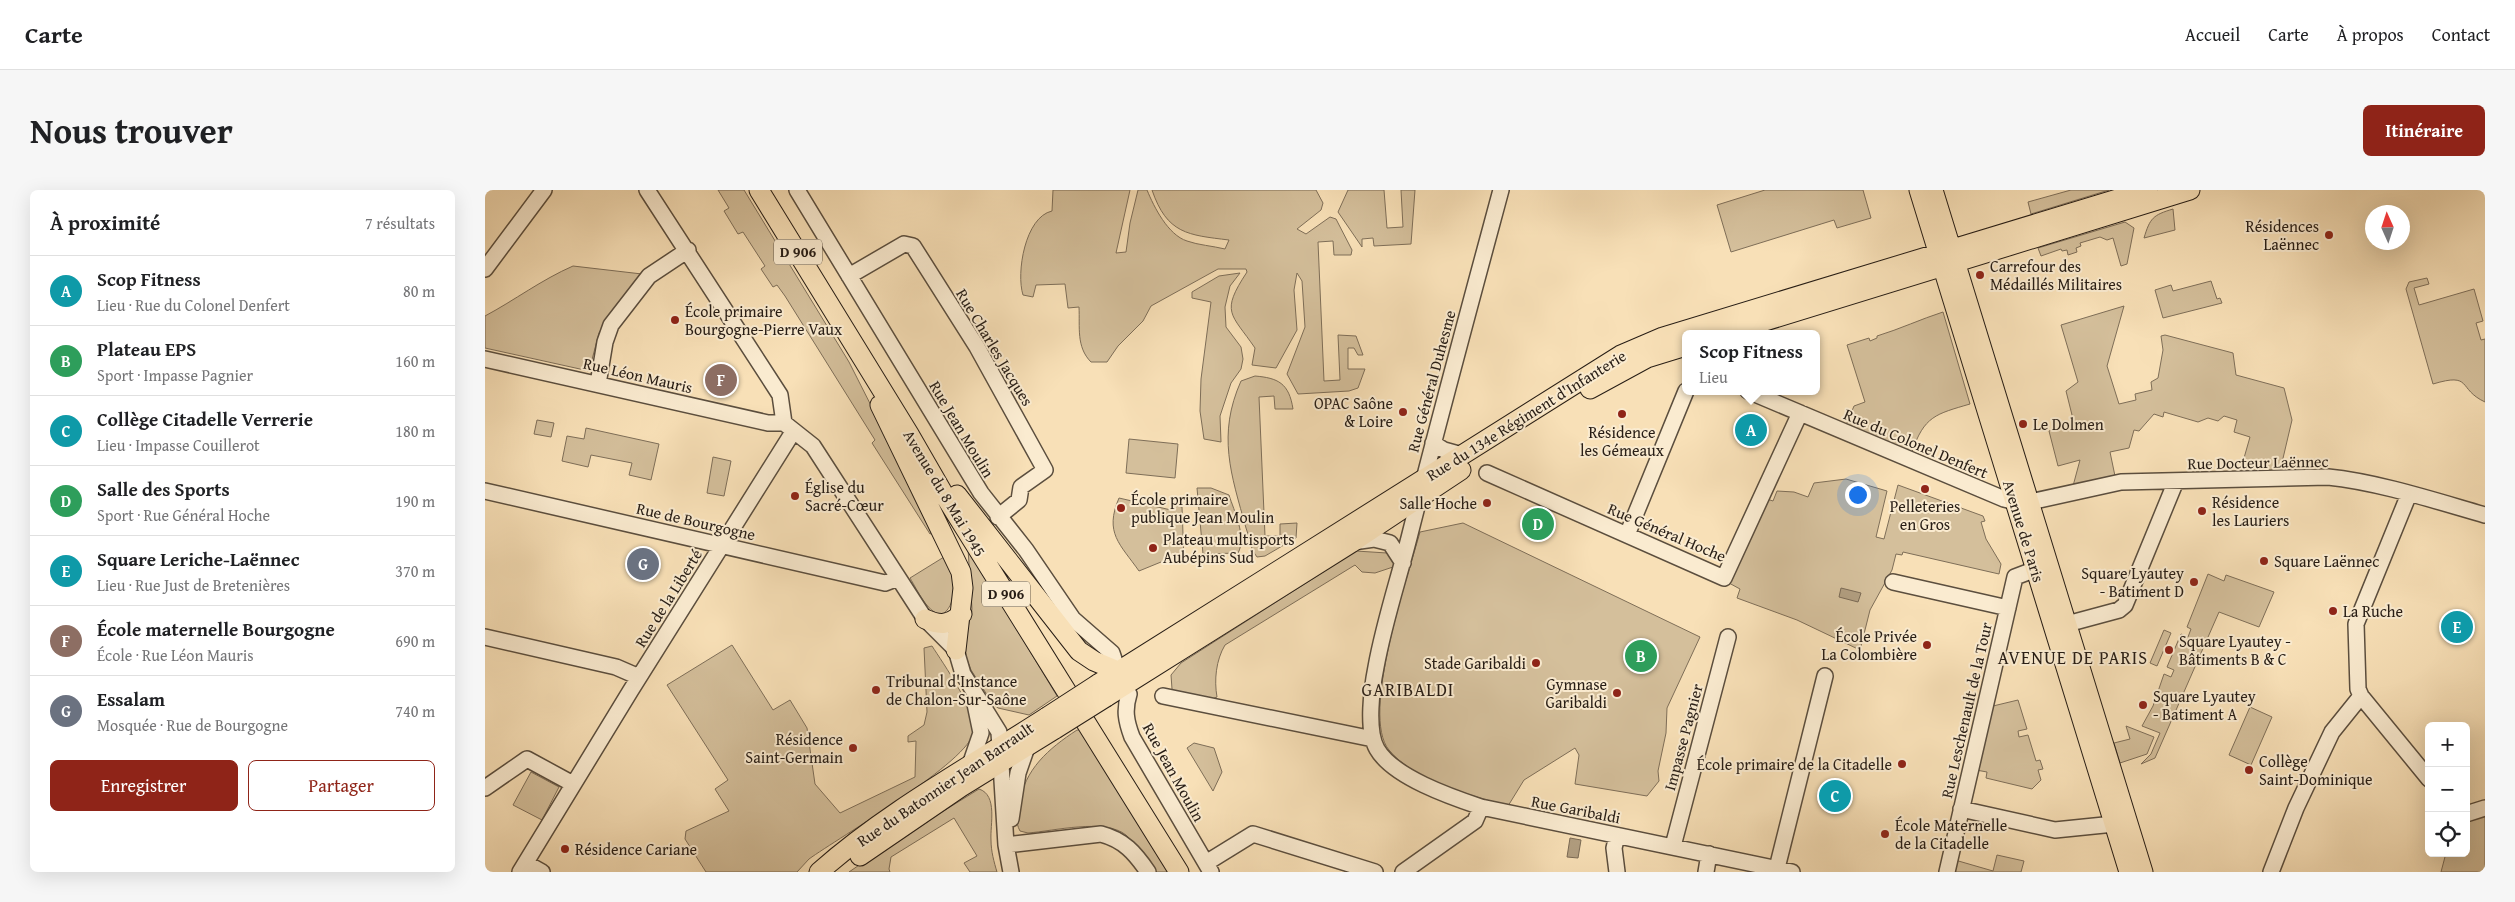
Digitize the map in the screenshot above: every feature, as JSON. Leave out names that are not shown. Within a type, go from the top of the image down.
[{"type":"main road","name":"Avenue du 8 Mai 1945","points":[[759,190],[909,434],[943,493],[1179,872]]},
{"type":"main road","name":"Avenue de Paris","points":[[1919,190],[1947,258],[2022,502],[2036,569],[2129,872]]},
{"type":"main road","name":"Avenue de Paris","points":[[1933,190],[1947,258],[2000,452],[2041,539],[2143,872]]},
{"type":"main road","points":[[1735,330],[2147,190]]},
{"type":"main road","points":[[1947,258],[2191,190]]},
{"type":"main road","name":"Rue du 134e Régiment d'Infanterie","points":[[1685,330],[1947,258]]},
{"type":"main road","points":[[845,329],[857,362],[961,572],[963,588],[962,614],[956,650]]},
{"type":"main road","name":"Rue du 134e Régiment d'Infanterie","points":[[1051,723],[1120,680],[1423,479],[1621,355],[1663,336],[1682,331]]},
{"type":"main road","name":"Rue du 134e Régiment d'Infanterie","points":[[1120,680],[1147,671],[1603,381],[1647,358],[1682,347]]},
{"type":"main road","points":[[909,434],[1079,651],[1120,680]]},
{"type":"main road","points":[[925,619],[942,625],[952,622],[962,614]]},
{"type":"main road","name":"Rue du Batonnier Jean Barrault","points":[[839,872],[1002,755],[1051,723]]},
{"type":"main road","name":"Rue du Batonnier Jean Barrault","points":[[819,872],[872,830],[969,765],[1027,747],[1051,723]]},
{"type":"street","points":[[485,269],[544,190]]},
{"type":"street","points":[[647,190],[688,250],[780,395],[789,428],[813,446],[925,619],[956,650],[958,664],[999,732],[1002,755],[1006,845],[1011,872]]},
{"type":"street","name":"Rue Jean Moulin","points":[[797,190],[981,493],[1030,556],[1073,619],[1112,653],[1120,680],[1127,725],[1132,737],[1209,867]]},
{"type":"street","name":"Rue Général Duhesme","points":[[1372,699],[1376,665],[1423,479],[1501,190]]},
{"type":"street","name":"Rue Charles Jacques","points":[[849,276],[904,244],[913,246],[977,347],[1045,470],[1021,487],[1019,500],[998,517]]},
{"type":"street","points":[[598,384],[605,342],[611,325],[649,276],[688,250]]},
{"type":"street","name":"Rue Léon Mauris","points":[[485,358],[789,428]]},
{"type":"street","points":[[1627,535],[1684,395]]},
{"type":"street","name":"Rue du Colonel Denfert","points":[[1757,395],[2004,499],[2022,502]]},
{"type":"street","name":"Rue Général Hoche","points":[[1487,473],[1724,578],[1800,413]]},
{"type":"street","name":"Rue de la Liberté","points":[[523,867],[722,545],[789,428]]},
{"type":"street","points":[[1433,443],[1444,450],[1462,455]]},
{"type":"street","name":"Rue Docteur Laënnec","points":[[2022,502],[2121,482],[2328,477],[2345,479],[2409,494],[2485,515]]},
{"type":"street","points":[[2065,617],[2119,610],[2125,605],[2176,481]]},
{"type":"street","name":"Rue de Bourgogne","points":[[485,491],[885,583],[898,578]]},
{"type":"street","points":[[2409,494],[2356,624],[2358,689],[2361,696],[2425,774]]},
{"type":"street","points":[[1351,543],[1375,539],[1390,543],[1403,562]]},
{"type":"street","points":[[2036,569],[2044,572],[2065,617],[2061,633],[2067,671]]},
{"type":"street","name":"Rue Leschenault de la Tour","points":[[1947,872],[2015,577],[2036,569]]},
{"type":"street","points":[[1893,582],[2008,608]]},
{"type":"street","points":[[485,637],[617,667],[639,677]]},
{"type":"street","name":"Impasse Pagnier","points":[[1673,846],[1728,637]]},
{"type":"street","points":[[1785,870],[1825,676]]},
{"type":"street","points":[[969,765],[981,733],[980,720],[971,688]]},
{"type":"street","points":[[1163,696],[1373,739]]},
{"type":"street","points":[[2271,872],[2296,808],[2332,732],[2361,696]]},
{"type":"street","name":"Rue Garibaldi","points":[[1372,699],[1373,739],[1376,748],[1383,758],[1411,777],[1441,792],[1481,807],[1785,870]]},
{"type":"street","points":[[1006,845],[1018,773],[1027,747]]},
{"type":"street","points":[[485,788],[527,759],[573,784]]},
{"type":"street","points":[[1403,872],[1475,821],[1481,807]]},
{"type":"street","points":[[2470,813],[2485,808]]},
{"type":"street","points":[[1961,809],[2055,830],[2070,830],[2114,824]]},
{"type":"street","points":[[1006,845],[1101,834],[1114,838],[1128,846],[1148,872]]},
{"type":"street","points":[[1209,867],[1253,834],[1375,872]]},
{"type":"street","points":[[1617,836],[1615,848],[1617,872]]},
{"type":"street","points":[[1706,872],[1709,854]]},
{"type":"street","points":[[523,867],[542,872]]},
{"type":"shaded area","points":[[718,190],[744,190],[849,362],[935,532],[930,534],[872,443],[875,440],[785,296],[777,285],[773,287],[761,269],[765,266],[743,232],[738,234],[724,211],[729,208]]},
{"type":"shaded area","points":[[1053,190],[1130,190],[1116,253],[1126,252],[1130,223],[1138,190],[1147,190],[1163,220],[1180,238],[1225,249],[1229,240],[1191,234],[1172,224],[1158,205],[1152,190],[1316,190],[1323,203],[1321,210],[1297,229],[1306,234],[1330,217],[1336,219],[1352,250],[1351,255],[1334,255],[1333,241],[1318,242],[1324,381],[1340,380],[1338,335],[1356,336],[1363,355],[1358,355],[1354,348],[1348,348],[1348,369],[1365,369],[1358,388],[1349,391],[1298,394],[1287,374],[1305,327],[1302,281],[1297,273],[1294,290],[1297,330],[1276,368],[1252,365],[1255,348],[1232,312],[1233,296],[1247,272],[1246,269],[1218,269],[1151,306],[1143,321],[1118,346],[1107,362],[1091,362],[1086,356],[1081,343],[1079,307],[1068,308],[1065,284],[1036,285],[1033,297],[1023,295],[1021,273],[1025,247],[1029,234],[1035,224],[1043,215],[1052,211]]},
{"type":"shaded area","points":[[1348,190],[1384,190],[1387,228],[1403,227],[1401,190],[1415,190],[1411,244],[1374,246],[1373,238],[1362,239],[1362,247],[1338,212]]},
{"type":"shaded area","points":[[1765,190],[1863,190],[1871,218],[1837,228],[1834,220],[1731,252],[1717,205]]},
{"type":"shaded area","points":[[2071,190],[2109,190],[2031,214],[2028,202]]},
{"type":"shaded area","points":[[2173,209],[2175,230],[2144,238],[2153,218]]},
{"type":"shaded area","points":[[2125,222],[2134,228],[2127,264],[2121,266],[2113,238],[2107,240],[2100,237],[2080,243],[2081,246],[2076,248],[2077,252],[2068,255],[2067,250],[2062,251],[2061,249],[2041,256],[2038,248]]},
{"type":"shaded area","points":[[573,266],[642,274],[617,305],[599,333],[589,371],[485,348],[485,316],[550,277]]},
{"type":"shaded area","points":[[1240,273],[1230,286],[1225,307],[1226,327],[1241,347],[1243,359],[1241,369],[1231,383],[1220,416],[1221,442],[1204,439],[1200,411],[1201,379],[1211,302],[1192,298],[1192,292],[1219,276]]},
{"type":"shaded area","points":[[2427,278],[2429,284],[2414,288],[2419,305],[2474,289],[2483,321],[2476,323],[2481,340],[2485,339],[2485,402],[2476,397],[2460,381],[2454,380],[2433,384],[2406,289],[2409,282]]},
{"type":"shaded area","points":[[2211,281],[2217,299],[2220,298],[2222,303],[2163,318],[2155,290],[2171,285],[2173,291]]},
{"type":"shaded area","points":[[2124,306],[2107,366],[2119,404],[2136,400],[2135,394],[2152,390],[2151,382],[2158,378],[2163,350],[2161,336],[2165,335],[2233,353],[2236,375],[2284,388],[2292,420],[2280,471],[2240,472],[2250,437],[2234,432],[2237,420],[2224,416],[2218,421],[2208,418],[2198,422],[2164,412],[2163,417],[2154,414],[2139,431],[2134,430],[2129,448],[2110,452],[2115,476],[2073,486],[2080,460],[2058,466],[2049,431],[2074,423],[2066,391],[2078,382],[2061,325]]},
{"type":"shaded area","points":[[1943,312],[1970,404],[1933,418],[1921,431],[1912,452],[1846,425],[1854,406],[1865,402],[1847,345],[1869,338],[1870,341],[1877,338],[1877,336]]},
{"type":"shaded area","points":[[1255,376],[1270,378],[1281,384],[1289,393],[1293,409],[1275,409],[1274,396],[1259,397],[1265,536],[1280,536],[1280,524],[1297,523],[1296,538],[1265,556],[1257,557],[1251,547],[1231,472],[1228,437],[1234,401],[1241,381]]},
{"type":"shaded area","points":[[537,420],[554,423],[551,437],[534,434]]},
{"type":"shaded area","points":[[586,428],[659,444],[651,480],[629,475],[632,463],[591,455],[588,467],[562,461],[567,436],[584,439]]},
{"type":"shaded area","points":[[1129,439],[1178,444],[1175,478],[1126,473]]},
{"type":"shaded area","points":[[713,457],[731,461],[724,496],[707,493]]},
{"type":"shaded area","points":[[1846,479],[1887,491],[1876,537],[1884,539],[1898,485],[1983,516],[1985,521],[1981,522],[1986,539],[2001,564],[1999,574],[1903,552],[1902,555],[1896,554],[1892,570],[1870,610],[1860,650],[1797,620],[1737,598],[1740,589],[1729,583],[1767,499],[1773,501],[1777,491],[1794,492],[1808,497],[1814,483]]},
{"type":"shaded area","points":[[1197,488],[1211,488],[1229,495],[1240,532],[1241,539],[1238,553],[1203,554]]},
{"type":"shaded area","name":"Plateau multisports Aubépins Sud","points":[[1119,498],[1171,510],[1173,505],[1182,507],[1184,561],[1161,562],[1139,571],[1116,538],[1113,520]]},
{"type":"shaded area","name":"Stade Garibaldi","points":[[1463,523],[1700,637],[1667,708],[1666,733],[1658,771],[1659,781],[1647,796],[1575,784],[1579,755],[1575,748],[1524,780],[1508,806],[1444,786],[1413,770],[1389,750],[1382,732],[1380,707],[1383,677],[1397,611],[1420,532]]},
{"type":"shaded area","points":[[968,549],[1057,696],[1029,715],[998,708],[993,704],[971,670],[966,657],[965,641],[972,609]]},
{"type":"shaded area","points":[[1356,551],[1387,553],[1395,564],[1393,567],[1375,573],[1362,572],[1355,565],[1225,645],[1217,670],[1217,697],[1212,699],[1175,692],[1172,689],[1171,675],[1181,663]]},
{"type":"shaded area","points":[[944,557],[952,565],[953,592],[950,606],[941,615],[927,605],[910,578]]},
{"type":"shaded area","points":[[2208,574],[2224,581],[2226,575],[2274,592],[2259,627],[2219,612],[2155,758],[2141,764],[2151,754],[2160,733],[2142,726],[2153,706],[2164,674],[2171,677],[2174,670],[2167,667],[2181,634],[2188,637],[2191,629],[2187,627]]},
{"type":"shaded area","points":[[1841,588],[1861,593],[1858,602],[1839,597]]},
{"type":"shaded area","points":[[2164,630],[2171,633],[2157,666],[2150,663]]},
{"type":"shaded area","points":[[732,645],[773,710],[790,700],[807,728],[815,784],[840,813],[915,777],[916,741],[908,742],[908,736],[924,725],[927,712],[924,648],[932,646],[951,675],[970,712],[974,723],[974,731],[967,744],[951,761],[901,798],[809,859],[797,872],[706,872],[685,839],[686,831],[729,811],[715,789],[728,780],[667,685]]},
{"type":"shaded area","points":[[2018,700],[2027,729],[2018,731],[2019,737],[2028,735],[2036,761],[2040,760],[2043,769],[2038,770],[2041,780],[2032,789],[1986,778],[1987,772],[1976,770],[1993,706]]},
{"type":"shaded area","points":[[2250,707],[2272,717],[2251,765],[2229,755]]},
{"type":"shaded area","points":[[2126,726],[2154,737],[2147,754],[2120,763],[2114,743],[2130,739]]},
{"type":"shaded area","points":[[1077,730],[1080,730],[1168,872],[1154,872],[1130,839],[1117,830],[1093,826],[1028,833],[1020,831],[1017,824],[1017,815],[1022,792],[1032,770],[1047,753]]},
{"type":"shaded area","points":[[1194,743],[1214,748],[1222,772],[1213,791],[1187,748]]},
{"type":"shaded area","points":[[531,772],[559,787],[542,820],[513,805]]},
{"type":"shaded area","points":[[979,789],[989,797],[991,804],[991,844],[997,872],[970,872],[964,863],[977,856],[954,818],[891,857],[890,872],[849,872],[887,846]]},
{"type":"shaded area","points":[[2485,814],[2485,872],[2441,872],[2445,857],[2470,857],[2470,820]]},
{"type":"shaded area","points":[[1570,838],[1581,840],[1578,858],[1567,857]]},
{"type":"shaded area","points":[[1997,855],[2024,861],[2021,872],[1953,872],[1955,860],[1993,871]]},
{"type":"place","name":"Résidences Laënnec","points":[[2329,235]]},
{"type":"place","name":"Carrefour des Médaillés Militaires","points":[[1980,275]]},
{"type":"place","name":"École primaire Bourgogne-Pierre Vaux","points":[[675,320]]},
{"type":"place","name":"École maternelle Bourgogne","points":[[721,380]]},
{"type":"place","name":"OPAC Saône & Loire","points":[[1403,412]]},
{"type":"place","name":"Résidence les Gémeaux","points":[[1622,414]]},
{"type":"place","name":"Le Dolmen","points":[[2023,424]]},
{"type":"place","name":"Scop Fitness","points":[[1751,430]]},
{"type":"place","name":"Pelleteries en Gros","points":[[1925,489]]},
{"type":"place","name":"Église du Sacré-Cœur","points":[[795,496]]},
{"type":"place","name":"Salle Hoche","points":[[1487,503]]},
{"type":"place","name":"École primaire publique Jean Moulin","points":[[1121,508]]},
{"type":"place","name":"Résidence les Lauriers","points":[[2202,511]]},
{"type":"place","name":"Salle des Sports","points":[[1538,524]]},
{"type":"place","name":"Plateau multisports Aubépins Sud","points":[[1153,548]]},
{"type":"place","name":"Square Laënnec","points":[[2264,561]]},
{"type":"place","name":"Essalam","points":[[643,564]]},
{"type":"place","name":"Square Lyautey - Batiment D","points":[[2194,582]]},
{"type":"place","name":"La Ruche","points":[[2333,611]]},
{"type":"place","name":"Square Leriche-Laënnec","points":[[2457,627]]},
{"type":"place","name":"École Privée La Colombière","points":[[1927,645]]},
{"type":"place","name":"Square Lyautey - Bâtiments B & C","points":[[2169,650]]},
{"type":"place","name":"Plateau EPS","points":[[1641,656]]},
{"type":"place","name":"Stade Garibaldi","points":[[1536,663]]},
{"type":"place","name":"Tribunal d'Instance de Chalon-Sur-Saône","points":[[876,690]]},
{"type":"place","name":"Gymnase Garibaldi","points":[[1617,693]]},
{"type":"place","name":"Square Lyautey - Batiment A","points":[[2143,705]]},
{"type":"place","name":"Résidence Saint-Germain","points":[[853,748]]},
{"type":"place","name":"École primaire de la Citadelle","points":[[1902,764]]},
{"type":"place","name":"Collège Saint-Dominique","points":[[2249,770]]},
{"type":"place","name":"Collège Citadelle Verrerie","points":[[1835,796]]},
{"type":"place","name":"École Maternelle de la Citadelle","points":[[1885,834]]},
{"type":"place","name":"Résidence Cariane","points":[[565,849]]},
{"type":"district","name":"AVENUE DE PARIS","points":[[2073,658]]},
{"type":"district","name":"GARIBALDI","points":[[1408,690]]}]
